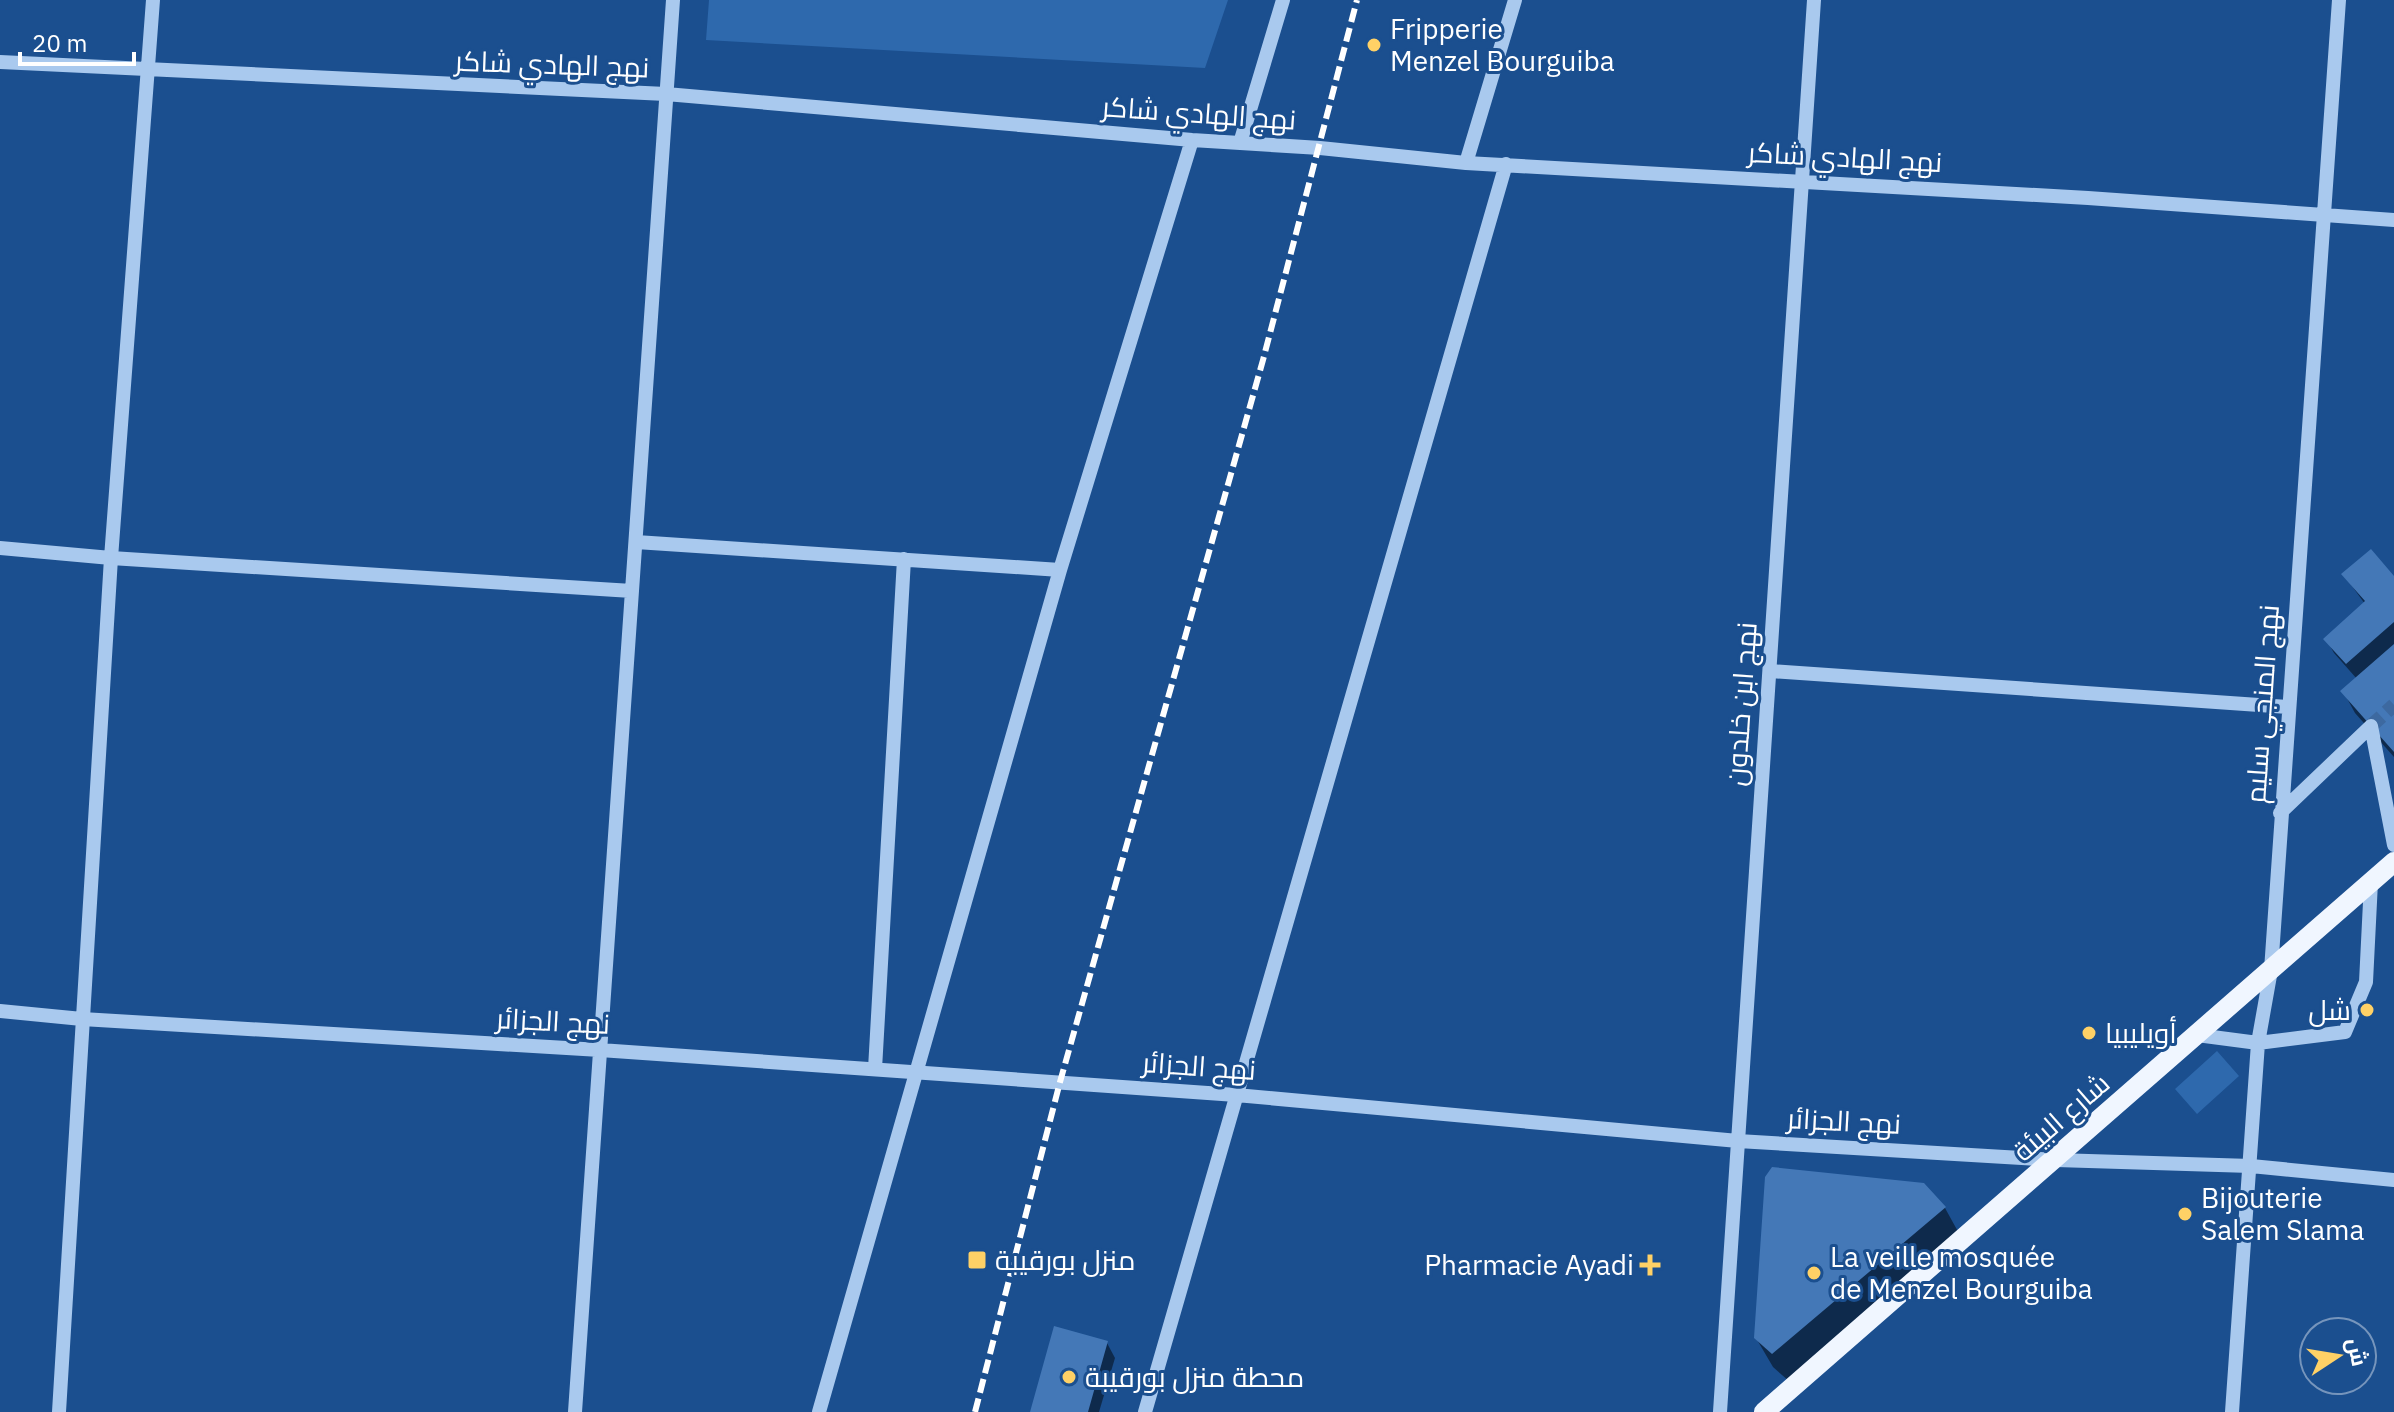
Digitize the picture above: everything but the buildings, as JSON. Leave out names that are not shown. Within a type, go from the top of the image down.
[{"type":"main road","name":"شارع البيئة","points":[[1764,1412],[2394,862]]},
{"type":"street","points":[[59,1412],[111,558],[153,0]]},
{"type":"street","points":[[575,1412],[673,0]]},
{"type":"street","points":[[1240,143],[1283,0]]},
{"type":"street","points":[[1466,163],[1515,0]]},
{"type":"street","name":"نهج ابن خلدون","points":[[1720,1412],[1814,0]]},
{"type":"street","name":"نهج المنجي سليم","points":[[2232,1412],[2258,1043],[2271,970],[2339,0]]},
{"type":"street","name":"نهج الهادي شاكر","points":[[0,62],[666,94],[1466,163],[1803,180],[2394,220]]},
{"type":"street","points":[[819,1412],[1060,570],[1192,140]]},
{"type":"street","points":[[1145,1412],[1506,164]]},
{"type":"street","points":[[636,542],[1060,570]]},
{"type":"street","points":[[0,548],[111,558],[632,591]]},
{"type":"street","points":[[875,1069],[904,559]]},
{"type":"street","points":[[1770,671],[2288,707]]},
{"type":"street","points":[[2280,813],[2371,726],[2394,845]]},
{"type":"street","points":[[2197,1035],[2258,1043],[2345,1032],[2366,982],[2371,882]]},
{"type":"street","name":"نهج الجزائر","points":[[0,1011],[82,1019],[600,1050],[1236,1095],[1738,1141],[2056,1160],[2251,1166],[2394,1180]]},
{"type":"shaded area","points":[[709,0],[1228,0],[1205,68],[706,40]]},
{"type":"shaded area","points":[[2217,1051],[2239,1076],[2197,1114],[2175,1089]]},
{"type":"tunnel","points":[[2371,726],[2394,705]]},
{"type":"railway","points":[[975,1412],[1060,1082],[1263,360],[1357,0]]},
{"type":"place","name":"Fripperie Menzel Bourguiba","points":[[1374,45]]},
{"type":"place","name":"شل","points":[[2367,1010]]},
{"type":"place","name":"أويليبيا","points":[[2089,1033]]},
{"type":"place","name":"Bijouterie Salem Slama","points":[[2185,1214]]},
{"type":"place","name":"منزل بورقيبة","points":[[977,1260]]},
{"type":"place","name":"Pharmacie Ayadi","points":[[1650,1265]]},
{"type":"place","name":"La veille mosquée de Menzel Bourguiba","points":[[1814,1273]]},
{"type":"place","name":"محطة منزل بورقيبة","points":[[1069,1377]]}]
